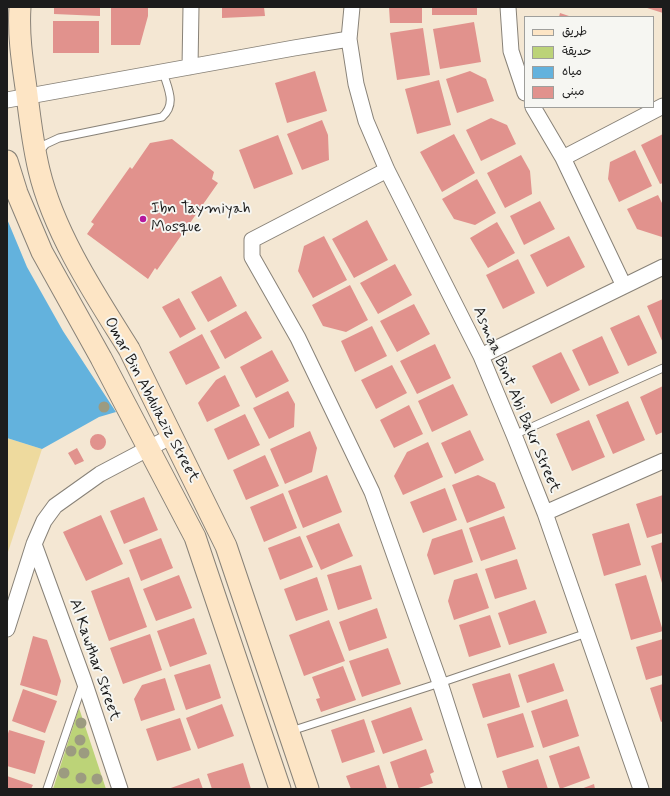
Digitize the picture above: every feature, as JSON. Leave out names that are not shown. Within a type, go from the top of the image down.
[{"type":"street","name":"Omar Bin Abdulaziz Street","points":[[20,7],[19,21],[22,62],[17,99],[29,119],[39,170],[51,209],[69,247],[129,349],[226,546],[308,789]]},
{"type":"street","points":[[190,67],[191,7]]},
{"type":"street","name":"Asmaa Bint Abi Bakr Street","points":[[352,7],[349,39],[356,84],[366,121],[387,170],[481,356],[514,435],[545,513],[641,789]]},
{"type":"street","points":[[508,7],[511,51],[524,90]]},
{"type":"street","points":[[17,99],[349,39]]},
{"type":"street","points":[[563,158],[663,106]]},
{"type":"street","points":[[534,108],[563,158],[624,286]]},
{"type":"street","points":[[7,161],[17,193],[42,252],[101,358],[195,537],[280,789]]},
{"type":"street","points":[[387,170],[252,240],[252,258],[298,338],[372,492],[440,683],[474,789]]},
{"type":"street","points":[[481,356],[663,267]]},
{"type":"street","points":[[7,629],[34,544],[44,521],[55,506],[100,474],[172,436]]},
{"type":"street","points":[[545,513],[663,461]]},
{"type":"street","name":"Al Kawthar Street","points":[[34,544],[84,681],[120,789]]},
{"type":"lane","points":[[36,155],[46,144],[59,138],[162,117],[168,112],[171,106],[170,94],[163,72]]},
{"type":"lane","points":[[514,435],[663,368]]},
{"type":"lane","points":[[289,732],[587,634]]},
{"type":"lane","points":[[47,789],[84,681]]},
{"type":"green space","points":[[79,708],[106,789],[53,789]]},
{"type":"sand","points":[[7,438],[42,449],[7,555]]},
{"type":"water","points":[[7,219],[27,267],[63,331],[116,412],[99,417],[42,449],[7,438]]},
{"type":"building","points":[[54,7],[100,7],[100,16],[54,14]]},
{"type":"building","points":[[111,7],[148,7],[148,16],[140,45],[111,45]]},
{"type":"building","points":[[222,7],[264,7],[265,16],[222,18]]},
{"type":"building","points":[[389,7],[422,7],[422,23],[390,23]]},
{"type":"building","points":[[432,7],[477,7],[477,15],[432,15]]},
{"type":"building","points":[[644,7],[663,7],[663,13]]},
{"type":"building","points":[[560,13],[569,16],[559,16]]},
{"type":"building","points":[[53,21],[99,21],[99,53],[53,53]]},
{"type":"building","points":[[474,22],[481,62],[440,69],[433,29]]},
{"type":"building","points":[[423,28],[430,75],[397,80],[390,33]]},
{"type":"building","points":[[315,71],[327,111],[287,123],[275,83]]},
{"type":"building","points":[[470,71],[486,79],[494,101],[457,113],[446,79]]},
{"type":"building","points":[[439,80],[451,125],[417,134],[405,89]]},
{"type":"building","points":[[491,118],[507,125],[516,144],[481,161],[466,130]]},
{"type":"building","points":[[322,120],[328,135],[329,160],[302,170],[287,134]]},
{"type":"building","points":[[454,134],[475,173],[442,192],[420,152]]},
{"type":"building","points":[[663,134],[663,183],[660,184],[641,145]]},
{"type":"building","points":[[278,135],[293,174],[254,189],[239,150]]},
{"type":"building","points":[[172,139],[214,172],[212,179],[218,183],[157,270],[155,268],[148,279],[87,234],[94,224],[91,222],[130,167],[132,169],[150,143]]},
{"type":"building","points":[[635,150],[652,186],[619,202],[608,179],[610,162]]},
{"type":"building","points":[[521,155],[530,171],[532,194],[505,208],[487,173]]},
{"type":"building","points":[[477,179],[496,213],[475,225],[454,219],[442,199]]},
{"type":"building","points":[[658,195],[663,205],[662,237],[637,229],[627,209]]},
{"type":"building","points":[[540,201],[555,229],[524,245],[510,216]]},
{"type":"building","points":[[367,220],[388,260],[354,278],[332,239]]},
{"type":"building","points":[[497,222],[515,253],[488,268],[470,238]]},
{"type":"building","points":[[324,236],[347,280],[313,298],[298,271],[304,246]]},
{"type":"building","points":[[569,236],[585,267],[547,287],[530,255]]},
{"type":"building","points":[[518,259],[535,293],[503,309],[486,275]]},
{"type":"building","points":[[395,264],[412,295],[378,314],[360,283]]},
{"type":"building","points":[[221,276],[237,306],[208,322],[191,292]]},
{"type":"building","points":[[350,285],[368,320],[346,332],[323,326],[312,305]]},
{"type":"building","points":[[179,298],[196,329],[180,338],[162,307]]},
{"type":"building","points":[[663,299],[663,343],[647,306]]},
{"type":"building","points":[[414,304],[430,334],[397,352],[380,321]]},
{"type":"building","points":[[246,311],[262,338],[225,359],[210,331]]},
{"type":"building","points":[[639,315],[657,353],[628,366],[610,328]]},
{"type":"building","points":[[372,326],[387,356],[355,372],[341,341]]},
{"type":"building","points":[[202,334],[220,368],[186,385],[169,352]]},
{"type":"building","points":[[602,336],[619,373],[589,386],[572,350]]},
{"type":"building","points":[[435,344],[451,378],[417,394],[400,361]]},
{"type":"building","points":[[272,350],[289,381],[256,398],[240,367]]},
{"type":"building","points":[[561,352],[580,390],[551,404],[532,366]]},
{"type":"building","points":[[392,365],[407,393],[376,409],[361,380]]},
{"type":"building","points":[[225,375],[240,406],[207,422],[198,403],[216,380]]},
{"type":"building","points":[[453,384],[468,415],[432,432],[418,401]]},
{"type":"building","points":[[663,386],[663,432],[656,435],[640,397]]},
{"type":"building","points":[[288,391],[295,404],[294,427],[269,439],[253,408]]},
{"type":"building","points":[[628,401],[645,440],[613,454],[596,415]]},
{"type":"building","points":[[409,405],[423,434],[394,448],[380,420]]},
{"type":"building","points":[[245,414],[260,445],[228,460],[214,429]]},
{"type":"building","points":[[589,420],[605,457],[572,471],[556,434]]},
{"type":"building","points":[[470,430],[484,460],[455,474],[441,443]]},
{"type":"building","points":[[310,431],[317,448],[312,472],[285,484],[270,449]]},
{"type":"building","points":[[95,434],[101,434],[106,439],[104,448],[101,450],[95,450],[90,445],[90,439]]},
{"type":"building","points":[[428,442],[443,477],[403,495],[394,476],[407,452]]},
{"type":"building","points":[[77,448],[84,461],[75,465],[68,453]]},
{"type":"building","points":[[265,455],[279,486],[246,500],[233,470]]},
{"type":"building","points":[[327,475],[342,512],[303,528],[288,491]]},
{"type":"building","points":[[478,475],[495,483],[505,508],[467,523],[452,485]]},
{"type":"building","points":[[445,488],[457,520],[423,533],[410,502]]},
{"type":"building","points":[[283,493],[297,528],[264,542],[250,507]]},
{"type":"building","points":[[663,495],[663,533],[647,538],[636,504]]},
{"type":"building","points":[[144,497],[158,530],[124,544],[110,511]]},
{"type":"building","points":[[101,515],[123,564],[86,581],[63,532]]},
{"type":"building","points":[[504,516],[516,549],[481,561],[469,528]]},
{"type":"building","points":[[339,523],[353,556],[321,570],[306,536]]},
{"type":"building","points":[[629,523],[641,565],[604,576],[592,534]]},
{"type":"building","points":[[462,529],[473,562],[434,575],[427,555],[432,539]]},
{"type":"building","points":[[300,536],[313,567],[280,580],[268,548]]},
{"type":"building","points":[[161,538],[173,568],[141,581],[129,550]]},
{"type":"building","points":[[663,542],[663,582],[662,583],[651,546]]},
{"type":"building","points":[[517,559],[527,589],[495,599],[485,569]]},
{"type":"building","points":[[361,565],[372,599],[338,610],[327,575]]},
{"type":"building","points":[[477,573],[489,608],[454,620],[448,601],[454,580]]},
{"type":"building","points":[[179,575],[192,608],[156,621],[143,589]]},
{"type":"building","points":[[646,575],[663,631],[631,640],[615,584]]},
{"type":"building","points":[[129,577],[147,627],[109,641],[91,591]]},
{"type":"building","points":[[317,577],[328,610],[296,621],[284,589]]},
{"type":"building","points":[[535,600],[547,633],[509,645],[498,613]]},
{"type":"building","points":[[377,608],[387,638],[349,651],[339,622]]},
{"type":"building","points":[[490,615],[501,647],[469,657],[459,625]]},
{"type":"building","points":[[194,618],[207,654],[170,667],[157,631]]},
{"type":"building","points":[[329,620],[345,661],[304,676],[289,635]]},
{"type":"building","points":[[150,634],[162,670],[123,684],[110,648]]},
{"type":"building","points":[[33,636],[47,640],[61,681],[57,696],[20,685]]},
{"type":"building","points":[[663,639],[663,675],[646,680],[636,647]]},
{"type":"building","points":[[388,648],[401,684],[362,697],[349,661]]},
{"type":"building","points":[[554,663],[564,691],[527,703],[518,675]]},
{"type":"building","points":[[210,664],[221,698],[186,710],[174,675]]},
{"type":"building","points":[[343,666],[356,700],[321,712],[316,699],[320,698],[312,677]]},
{"type":"building","points":[[510,673],[520,707],[483,718],[472,684]]},
{"type":"building","points":[[165,678],[175,710],[141,721],[134,699],[142,685]]},
{"type":"building","points":[[663,684],[663,721],[661,722],[650,688]]},
{"type":"building","points":[[23,689],[57,701],[45,733],[12,721]]},
{"type":"building","points":[[567,699],[579,736],[543,748],[531,711]]},
{"type":"building","points":[[222,704],[234,736],[198,749],[186,718]]},
{"type":"building","points":[[411,707],[423,740],[383,754],[371,721]]},
{"type":"building","points":[[523,713],[534,747],[497,758],[487,724]]},
{"type":"building","points":[[180,718],[191,750],[157,761],[146,729]]},
{"type":"building","points":[[364,719],[375,752],[342,763],[331,730]]},
{"type":"building","points":[[9,730],[45,741],[35,774],[7,766],[7,737]]},
{"type":"building","points":[[579,746],[590,778],[560,789],[549,756]]},
{"type":"building","points":[[426,749],[434,772],[430,774],[433,783],[416,789],[399,789],[390,762]]},
{"type":"building","points":[[538,759],[548,789],[508,789],[502,771]]},
{"type":"building","points":[[243,763],[251,789],[212,789],[207,774]]},
{"type":"building","points":[[379,765],[387,789],[351,789],[346,776]]},
{"type":"building","points":[[7,776],[33,785],[31,789],[7,789]]},
{"type":"building","points":[[199,778],[203,789],[168,789]]},
{"type":"building","points":[[594,784],[595,789],[581,789]]},
{"type":"place","name":"Ibn Taymiyah Mosque","points":[[143,219]]}]
